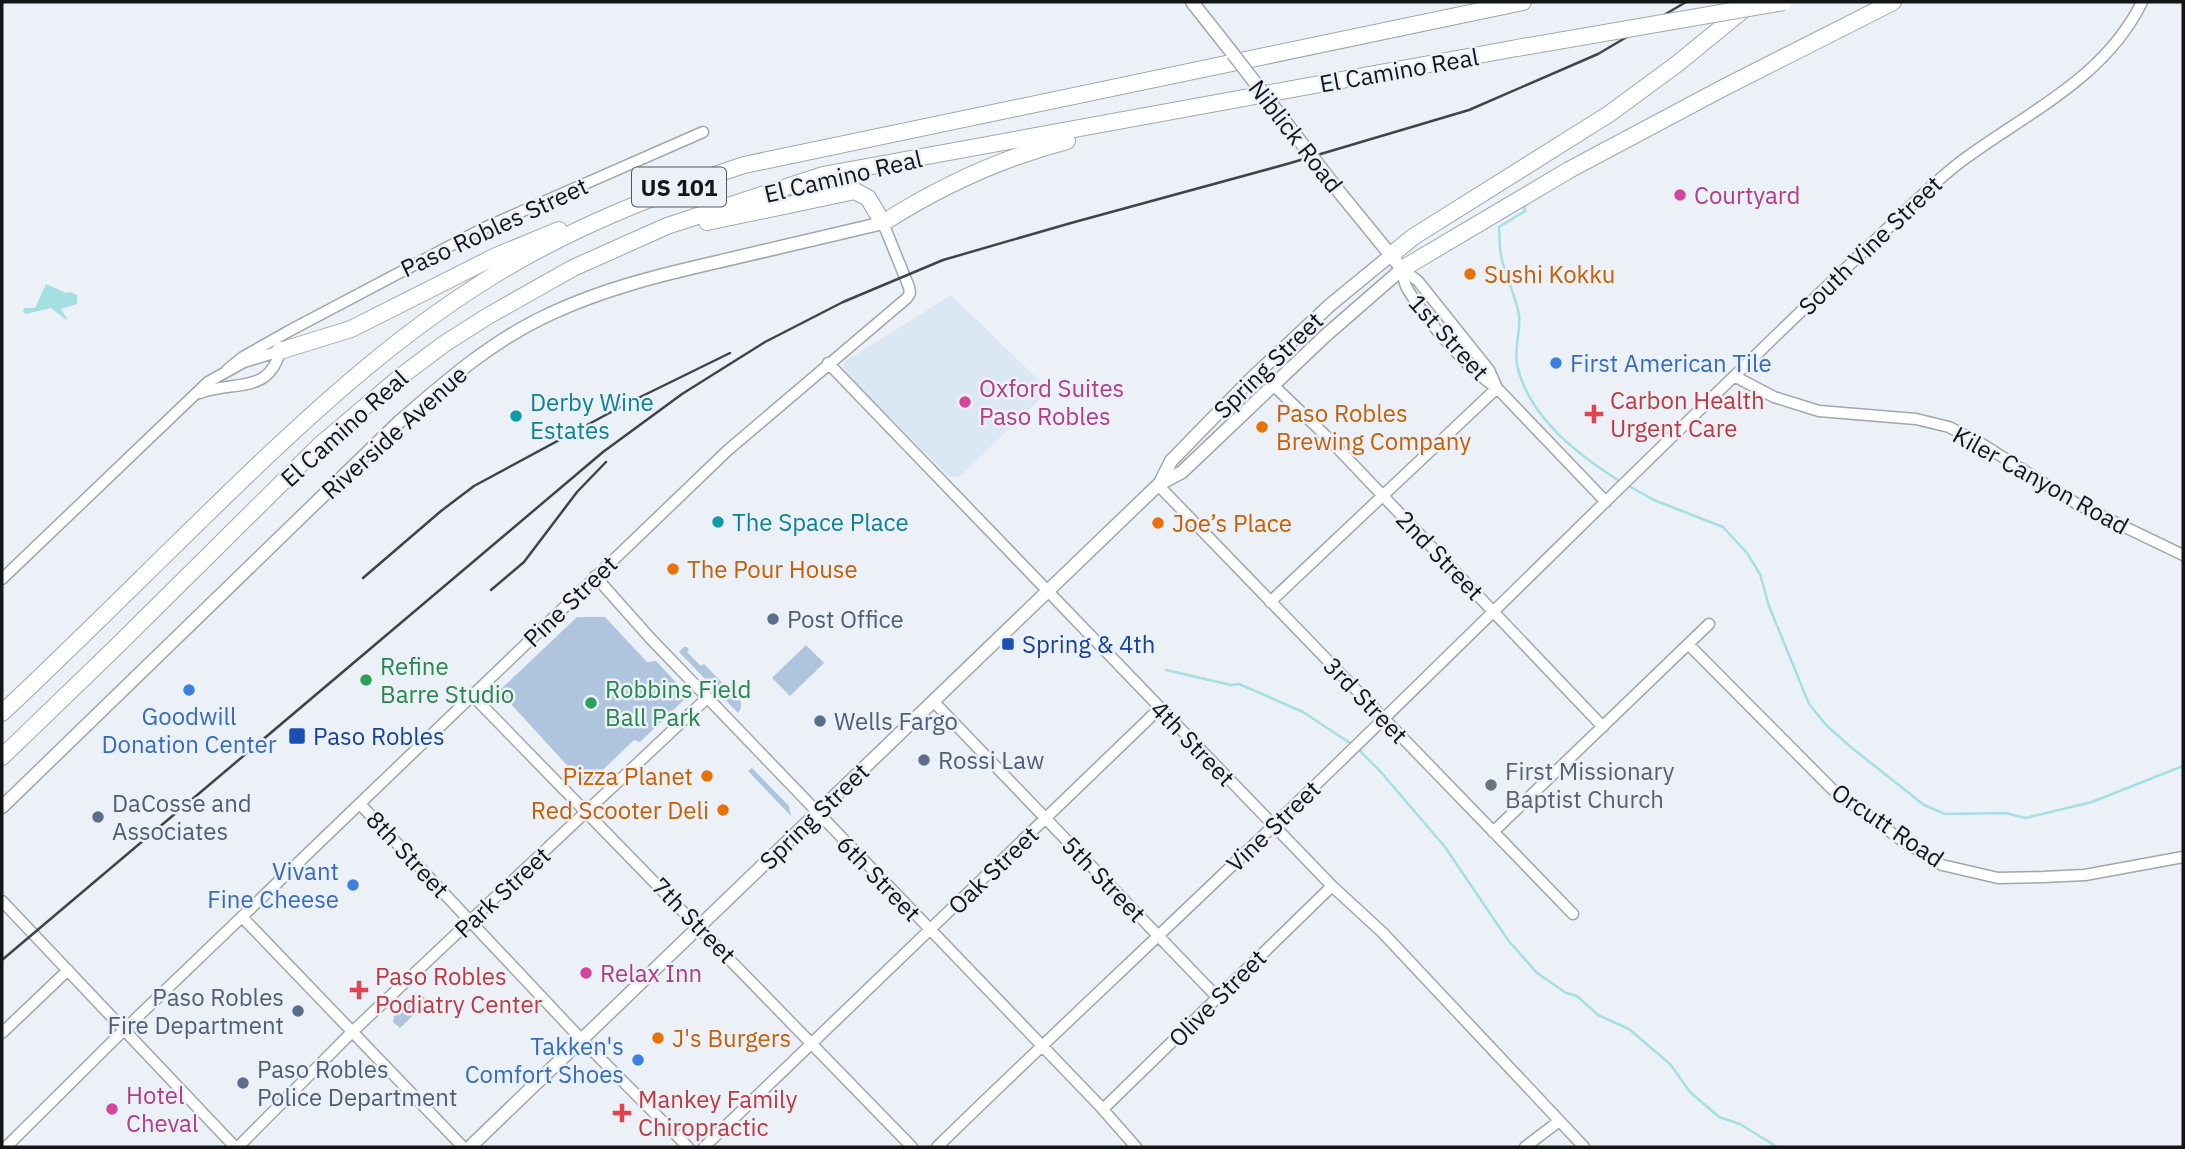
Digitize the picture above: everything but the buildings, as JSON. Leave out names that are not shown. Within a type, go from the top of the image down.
[{"type":"highway","name":"El Camino Real","points":[[2,713],[293,431],[395,343],[506,268],[615,214],[684,185],[744,165],[804,150],[1523,2]]},
{"type":"highway","points":[[1391,255],[1413,237],[1609,114],[1677,64],[1752,2]]},
{"type":"highway","name":"El Camino Real","points":[[2,757],[321,444],[400,377],[488,316],[573,268],[667,226],[823,175],[1784,2]]},
{"type":"highway","points":[[1402,269],[1580,164],[1893,2]]},
{"type":"highway","points":[[667,226],[701,224],[855,191],[868,198],[883,223],[969,176],[1021,155],[1227,101]]},
{"type":"highway","points":[[280,351],[351,330],[496,256],[576,223],[615,214]]},
{"type":"main road","name":"Niblick Road","points":[[1192,2],[1402,269]]},
{"type":"main road","name":"Riverside Avenue","points":[[2,807],[399,422],[481,354],[550,314],[598,294],[650,278],[883,223]]},
{"type":"main road","name":"Spring Street","points":[[1158,485],[1171,461],[1256,374],[1330,305],[1391,255]]},
{"type":"main road","name":"Spring Street","points":[[470,1147],[1158,485],[1182,472],[1325,336],[1402,269]]},
{"type":"street","name":"South Vine Street","points":[[1606,502],[1943,175],[2087,74],[2116,44],[2142,2]]},
{"type":"street","name":"Paso Robles Street","points":[[2,579],[191,397],[243,357],[484,228],[703,132]]},
{"type":"street","name":"Pine Street","points":[[9,1146],[124,1029],[727,450],[828,363],[897,309],[910,293],[883,223]]},
{"type":"street","name":"1st Street","points":[[1402,269],[1418,281],[1489,370],[1497,387],[1606,502]]},
{"type":"street","name":"Paso Robles Street","points":[[191,397],[216,387],[251,384],[268,373],[278,360],[281,342],[289,331]]},
{"type":"street","name":"Paso Robles Street","points":[[227,370],[280,351]]},
{"type":"street","name":"4th Street","points":[[828,363],[1332,886],[1383,933],[1584,1147]]},
{"type":"street","name":"Kiler Canyon Road","points":[[1734,376],[1774,397],[1819,411],[1916,419],[1949,427],[1982,444],[2077,504],[2183,555]]},
{"type":"street","name":"2nd Street","points":[[1273,385],[1383,495],[1603,727]]},
{"type":"street","points":[[1270,602],[1497,387]]},
{"type":"street","name":"3rd Street","points":[[1158,485],[1573,914]]},
{"type":"street","name":"Vine Street","points":[[937,1147],[1274,826],[1606,502]]},
{"type":"street","name":"6th Street","points":[[595,576],[707,698],[1136,1147]]},
{"type":"street","points":[[1493,832],[1709,624]]},
{"type":"street","name":"Orcutt Road","points":[[1688,644],[1832,789],[1900,839],[1942,865],[1998,878],[2043,877],[2085,875],[2183,857]]},
{"type":"street","name":"7th Street","points":[[473,695],[912,1147]]},
{"type":"street","name":"Park Street","points":[[236,1147],[352,1032],[707,698]]},
{"type":"street","name":"5th Street","points":[[933,701],[1216,996]]},
{"type":"street","name":"Oak Street","points":[[704,1147],[1160,708]]},
{"type":"street","name":"8th Street","points":[[360,804],[582,1040],[688,1147]]},
{"type":"street","name":"Olive Street","points":[[1102,1109],[1332,886]]},
{"type":"street","points":[[2,901],[236,1147]]},
{"type":"street","points":[[242,917],[463,1147]]},
{"type":"street","points":[[2,1034],[68,970]]},
{"type":"street","points":[[1525,1147],[1558,1122]]},
{"type":"shaded area","points":[[46,284],[77,295],[77,304],[61,309],[68,321],[51,308],[26,314],[23,312],[24,308],[35,308]]},
{"type":"shaded area","points":[[951,295],[1049,390],[961,476],[950,477],[844,372],[844,362]]},
{"type":"shaded area","points":[[577,617],[605,617],[647,662],[656,661],[685,692],[685,699],[640,742],[634,740],[586,786],[499,691]]},
{"type":"shaded area","points":[[806,645],[824,663],[790,696],[772,678]]},
{"type":"shaded area","points":[[684,647],[741,702],[738,713],[679,652]]},
{"type":"shaded area","points":[[752,768],[789,806],[791,816],[748,771]]},
{"type":"shaded area","points":[[417,995],[422,995],[428,1001],[400,1028],[393,1022],[394,1016]]},
{"type":"waterway","points":[[1524,203],[1525,211],[1499,227],[1502,260],[1519,315],[1516,358],[1523,383],[1531,401],[1557,432],[1572,447],[1621,482]]},
{"type":"waterway","points":[[1627,485],[1654,500],[1723,527],[1747,553],[1760,574],[1769,606],[1809,704],[1827,726],[1852,748],[1924,805],[1945,814],[2005,813],[2026,818],[2092,802],[2183,766]]},
{"type":"waterway","points":[[1166,670],[1231,685],[1239,684],[1303,712],[1353,745]]},
{"type":"waterway","points":[[1358,749],[1445,847],[1508,940],[1537,973],[1566,993],[1577,996],[1598,1015],[1629,1029],[1670,1064],[1690,1092],[1719,1117],[1740,1124],[1777,1147]]},
{"type":"railway","points":[[2,960],[603,452],[682,394],[765,342],[843,302],[943,260],[1469,110],[1598,54],[1686,2]]},
{"type":"railway","points":[[363,578],[474,486],[626,404],[730,353]]},
{"type":"railway","points":[[491,590],[524,562],[577,492],[606,462]]},
{"type":"place","name":"Courtyard","points":[[1680,195]]},
{"type":"place","name":"Sushi Kokku","points":[[1470,274]]},
{"type":"place","name":"First American Tile","points":[[1556,363]]},
{"type":"place","name":"Oxford Suites Paso Robles","points":[[965,402]]},
{"type":"place","name":"Carbon Health Urgent Care","points":[[1594,414]]},
{"type":"place","name":"Derby Wine Estates","points":[[516,416]]},
{"type":"place","name":"Paso Robles Brewing Company","points":[[1262,427]]},
{"type":"place","name":"The Space Place","points":[[718,522]]},
{"type":"place","name":"Joe’s Place","points":[[1158,523]]},
{"type":"place","name":"The Pour House","points":[[673,569]]},
{"type":"place","name":"Post Office","points":[[773,619]]},
{"type":"place","name":"Spring & 4th","points":[[1008,644]]},
{"type":"place","name":"Refine Barre Studio","points":[[366,680]]},
{"type":"place","name":"Goodwill Donation Center","points":[[189,690]]},
{"type":"place","name":"Robbins Field Ball Park","points":[[591,703]]},
{"type":"place","name":"Wells Fargo","points":[[820,721]]},
{"type":"place","name":"Paso Robles","points":[[297,736]]},
{"type":"place","name":"Rossi Law","points":[[924,760]]},
{"type":"place","name":"Pizza Planet","points":[[707,776]]},
{"type":"place","name":"First Missionary Baptist Church","points":[[1491,785]]},
{"type":"place","name":"Red Scooter Deli","points":[[723,810]]},
{"type":"place","name":"DaCosse and Associates","points":[[98,817]]},
{"type":"place","name":"Vivant Fine Cheese","points":[[353,885]]},
{"type":"place","name":"Relax Inn","points":[[586,973]]},
{"type":"place","name":"Paso Robles Podiatry Center","points":[[359,990]]},
{"type":"place","name":"Paso Robles Fire Department","points":[[298,1011]]},
{"type":"place","name":"J's Burgers","points":[[658,1038]]},
{"type":"place","name":"Takken's Comfort Shoes","points":[[638,1060]]},
{"type":"place","name":"Paso Robles Police Department","points":[[243,1083]]},
{"type":"place","name":"Hotel Cheval","points":[[112,1109]]},
{"type":"place","name":"Mankey Family Chiropractic","points":[[622,1113]]}]
